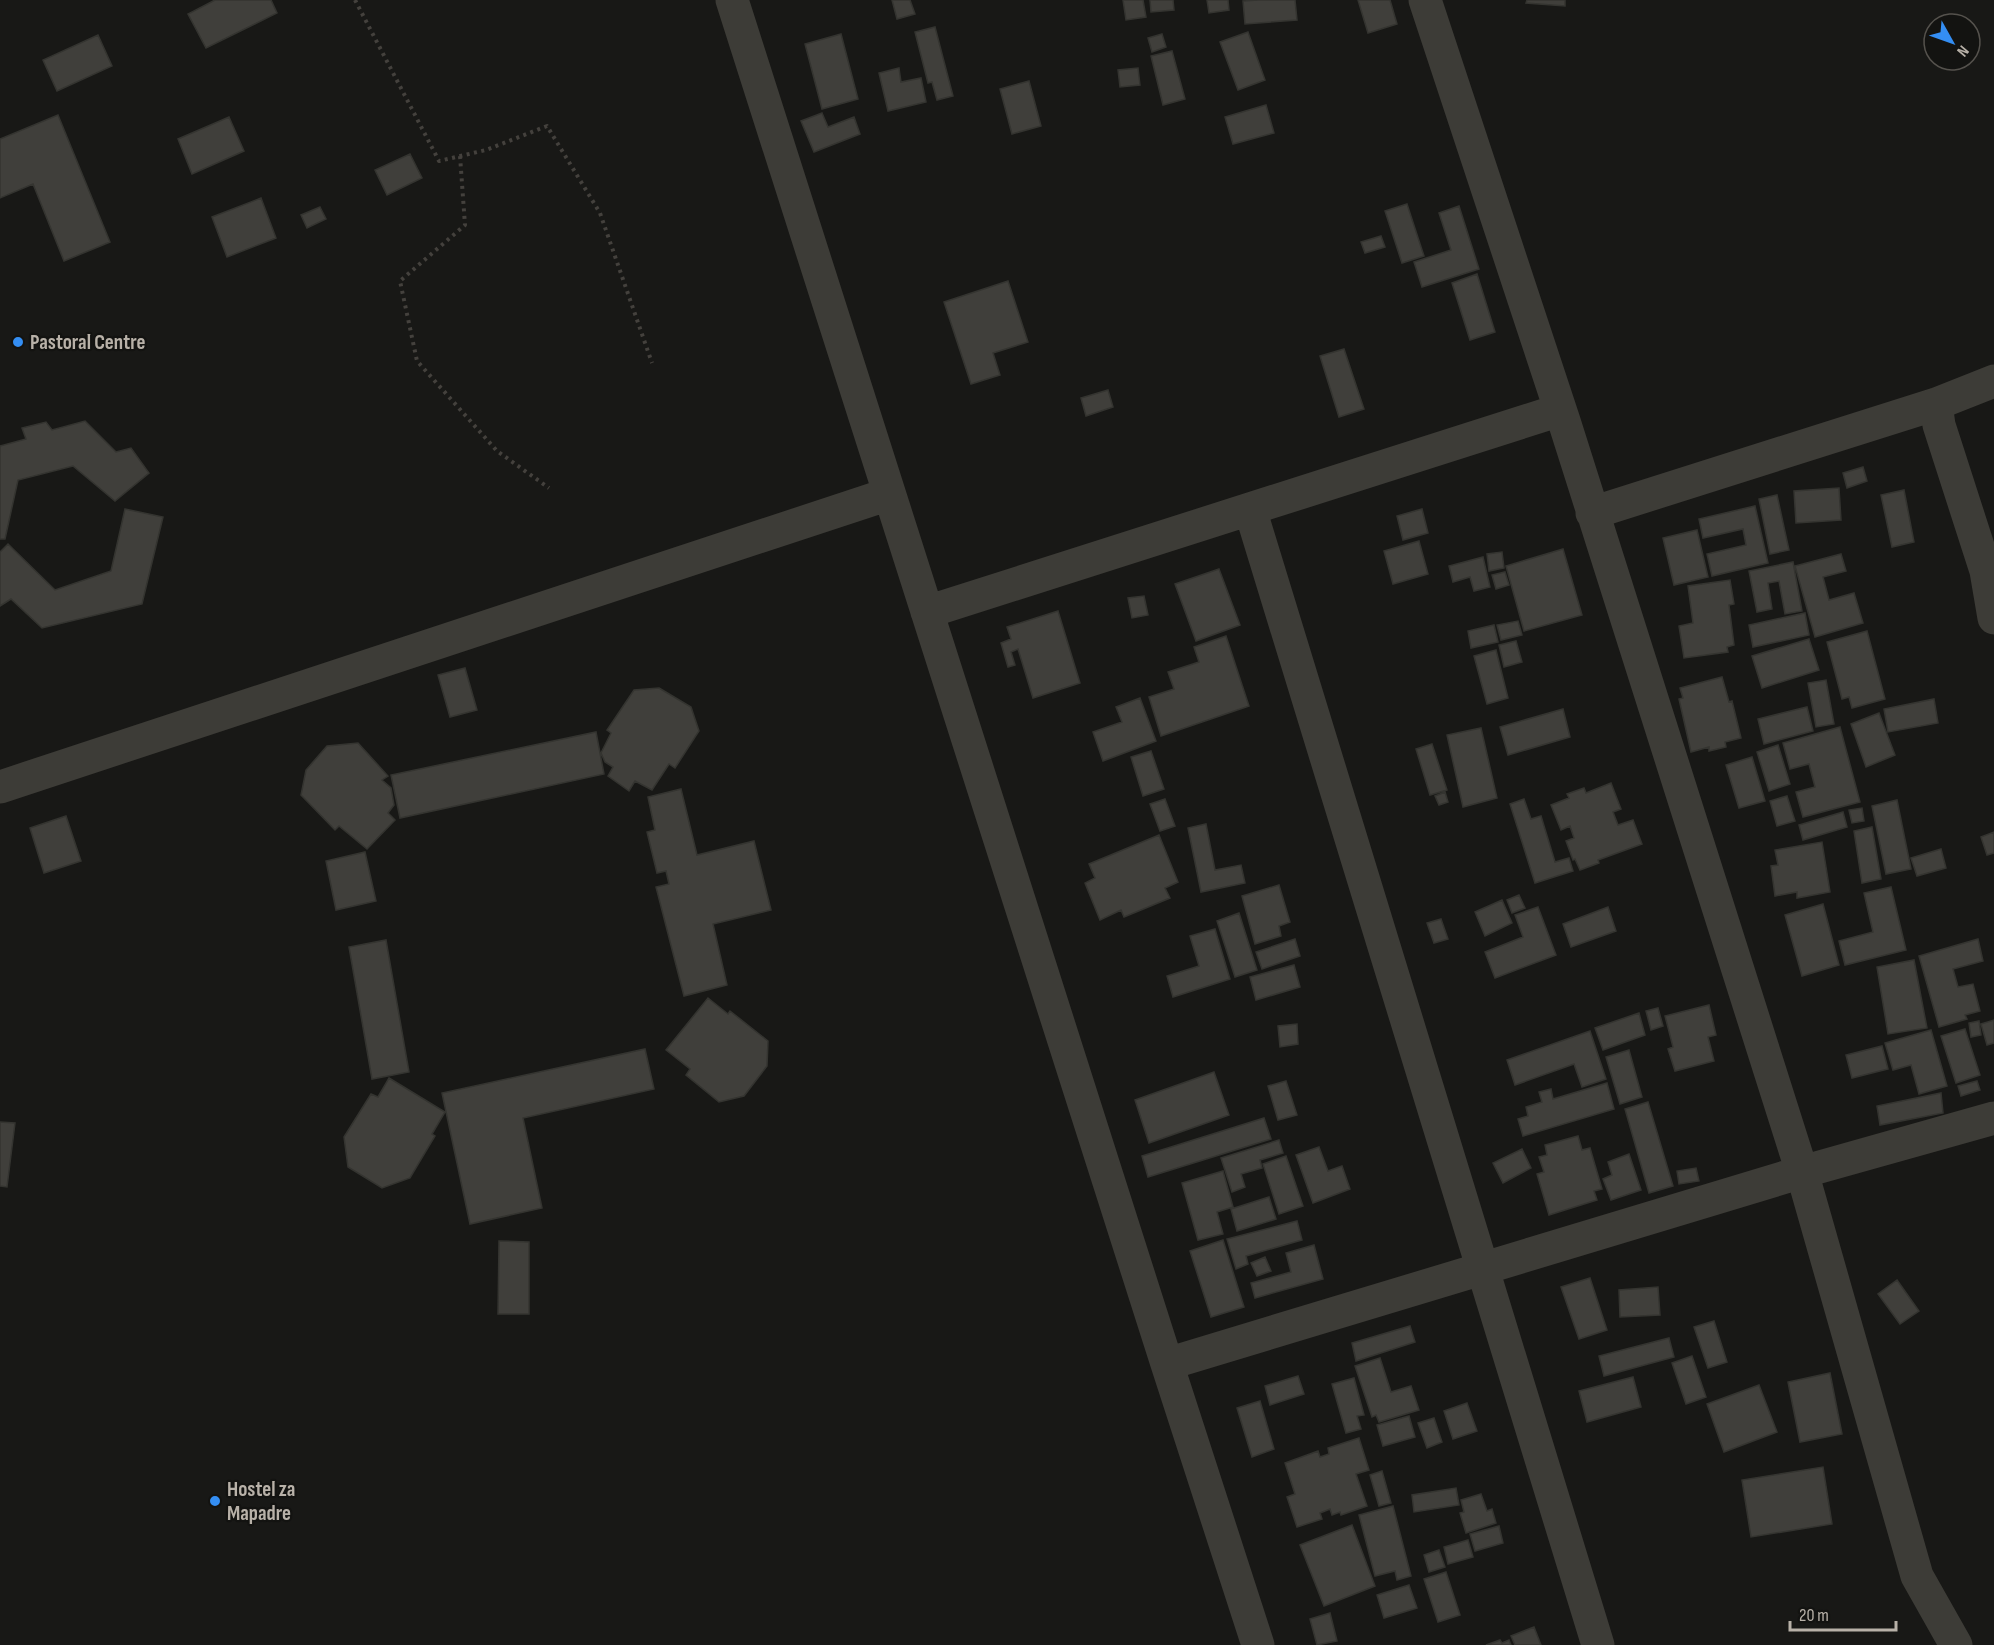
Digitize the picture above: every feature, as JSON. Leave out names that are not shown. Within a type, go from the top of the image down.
[{"type":"street","points":[[732,0],[1258,1645]]},
{"type":"street","points":[[1425,0],[1560,410],[1802,1172],[1917,1576],[1956,1645]]},
{"type":"street","points":[[1592,513],[1936,404],[1994,381]]},
{"type":"street","points":[[1936,404],[1939,425],[1986,570],[1994,618]]},
{"type":"street","points":[[927,612],[1560,410]]},
{"type":"street","points":[[0,787],[889,494]]},
{"type":"street","points":[[1250,509],[1598,1645]]},
{"type":"street","points":[[1167,1364],[1802,1172],[1994,1118]]},
{"type":"path","points":[[355,0],[439,161],[486,150],[547,126],[600,213],[652,363]]},
{"type":"path","points":[[460,156],[465,225],[400,281],[417,361],[497,451],[549,488]]},
{"type":"building","points":[[215,0],[271,0],[277,13],[206,48],[188,14]]},
{"type":"building","points":[[892,0],[910,0],[915,14],[897,19]]},
{"type":"building","points":[[1123,0],[1143,0],[1146,17],[1126,20]]},
{"type":"building","points":[[1150,0],[1173,0],[1174,10],[1151,12]]},
{"type":"building","points":[[1207,0],[1228,0],[1229,10],[1209,13]]},
{"type":"building","points":[[1295,0],[1297,20],[1245,24],[1243,1]]},
{"type":"building","points":[[1358,0],[1390,0],[1397,24],[1368,33]]},
{"type":"building","points":[[1527,0],[1565,0],[1565,6],[1526,3]]},
{"type":"building","points":[[935,27],[953,96],[937,100],[932,82],[928,83],[915,32]]},
{"type":"building","points":[[1248,32],[1265,80],[1238,90],[1220,42]]},
{"type":"building","points":[[841,34],[858,99],[822,109],[805,44]]},
{"type":"building","points":[[1162,34],[1166,47],[1152,52],[1148,38]]},
{"type":"building","points":[[98,35],[112,66],[57,91],[43,60]]},
{"type":"building","points":[[1172,51],[1185,99],[1163,105],[1151,56]]},
{"type":"building","points":[[899,68],[901,82],[921,78],[926,102],[888,111],[879,73]]},
{"type":"building","points":[[1138,68],[1140,85],[1120,87],[1118,70]]},
{"type":"building","points":[[1029,81],[1041,126],[1012,134],[1000,89]]},
{"type":"building","points":[[1266,105],[1274,133],[1233,144],[1225,117]]},
{"type":"building","points":[[822,113],[828,127],[854,117],[860,134],[814,152],[801,121]]},
{"type":"building","points":[[58,115],[110,242],[64,261],[33,184],[0,198],[0,139]]},
{"type":"building","points":[[229,117],[244,151],[192,174],[178,139]]},
{"type":"building","points":[[410,154],[422,178],[387,195],[375,170]]},
{"type":"building","points":[[261,198],[276,238],[227,257],[212,217]]},
{"type":"building","points":[[1407,204],[1424,256],[1402,263],[1385,211]]},
{"type":"building","points":[[1459,206],[1479,269],[1422,287],[1414,262],[1451,250],[1439,213]]},
{"type":"building","points":[[320,207],[326,219],[307,228],[301,215]]},
{"type":"building","points":[[1381,236],[1385,247],[1365,253],[1361,242]]},
{"type":"building","points":[[1477,274],[1495,332],[1470,340],[1452,283]]},
{"type":"building","points":[[1008,281],[1028,342],[993,353],[1000,375],[971,384],[944,302]]},
{"type":"building","points":[[1344,349],[1364,409],[1339,417],[1320,356]]},
{"type":"building","points":[[1108,390],[1113,407],[1086,416],[1081,398]]},
{"type":"building","points":[[85,421],[116,452],[131,448],[149,473],[115,501],[73,466],[18,480],[5,539],[0,539],[0,446],[26,439],[22,428],[46,422],[52,430]]},
{"type":"building","points":[[1863,467],[1867,481],[1847,488],[1843,473]]},
{"type":"building","points":[[1839,488],[1841,520],[1796,523],[1794,491]]},
{"type":"building","points":[[1904,490],[1914,542],[1892,547],[1881,495]]},
{"type":"building","points":[[1777,495],[1789,550],[1770,554],[1759,499]]},
{"type":"building","points":[[1755,506],[1768,563],[1712,576],[1707,554],[1746,545],[1743,529],[1703,538],[1699,519]]},
{"type":"building","points":[[125,509],[163,517],[142,604],[42,628],[11,599],[0,606],[0,552],[8,544],[55,590],[111,571]]},
{"type":"building","points":[[1422,509],[1428,533],[1403,540],[1397,516]]},
{"type":"building","points":[[1697,530],[1708,577],[1674,585],[1663,538]]},
{"type":"building","points":[[1419,541],[1428,574],[1393,584],[1384,551]]},
{"type":"building","points":[[1563,549],[1582,615],[1524,631],[1506,566]]},
{"type":"building","points":[[1502,552],[1504,568],[1489,571],[1487,554]]},
{"type":"building","points":[[1841,554],[1846,571],[1823,577],[1829,600],[1854,593],[1863,623],[1815,637],[1795,566]]},
{"type":"building","points":[[1483,557],[1490,587],[1474,591],[1470,577],[1453,582],[1449,566]]},
{"type":"building","points":[[1793,562],[1802,611],[1785,614],[1779,581],[1768,583],[1772,609],[1757,612],[1749,571]]},
{"type":"building","points":[[1219,569],[1240,625],[1196,641],[1175,584]]},
{"type":"building","points":[[1505,572],[1509,585],[1496,589],[1492,575]]},
{"type":"building","points":[[1730,580],[1734,604],[1729,605],[1734,645],[1727,647],[1728,652],[1684,658],[1679,626],[1693,623],[1688,586]]},
{"type":"building","points":[[1144,596],[1148,615],[1132,618],[1128,598]]},
{"type":"building","points":[[1058,611],[1080,683],[1033,698],[1018,649],[1011,652],[1015,665],[1008,667],[1001,643],[1011,639],[1007,627]]},
{"type":"building","points":[[1805,613],[1809,635],[1753,647],[1749,625]]},
{"type":"building","points":[[1518,621],[1522,635],[1501,640],[1497,625]]},
{"type":"building","points":[[1494,625],[1498,642],[1471,648],[1468,631]]},
{"type":"building","points":[[1867,631],[1885,699],[1852,708],[1849,697],[1842,699],[1827,642]]},
{"type":"building","points":[[1226,636],[1249,706],[1161,736],[1149,697],[1174,689],[1168,672],[1199,662],[1194,647]]},
{"type":"building","points":[[1809,639],[1819,670],[1762,688],[1752,656]]},
{"type":"building","points":[[1516,641],[1522,662],[1504,667],[1499,645]]},
{"type":"building","points":[[1496,650],[1508,698],[1487,704],[1474,656]]},
{"type":"building","points":[[465,668],[477,710],[450,717],[438,675]]},
{"type":"building","points":[[1722,677],[1729,702],[1732,701],[1741,738],[1725,742],[1726,747],[1709,751],[1709,747],[1691,752],[1679,699],[1683,698],[1680,688]]},
{"type":"building","points":[[1826,680],[1834,724],[1816,727],[1808,683]]},
{"type":"building","points":[[659,688],[691,707],[699,731],[675,768],[669,764],[652,790],[635,781],[629,791],[608,776],[613,767],[605,762],[601,753],[611,733],[607,730],[634,690]]},
{"type":"building","points":[[1140,698],[1156,741],[1103,761],[1093,732],[1122,722],[1116,707]]},
{"type":"building","points":[[1934,699],[1938,723],[1888,732],[1884,709]]},
{"type":"building","points":[[1807,707],[1813,731],[1764,744],[1758,719]]},
{"type":"building","points":[[1563,709],[1570,737],[1508,755],[1500,727]]},
{"type":"building","points":[[1879,713],[1895,755],[1866,767],[1851,724]]},
{"type":"building","points":[[1840,727],[1860,802],[1803,817],[1796,792],[1815,787],[1809,764],[1790,769],[1783,743]]},
{"type":"building","points":[[1481,728],[1497,798],[1463,807],[1447,735]]},
{"type":"building","points":[[596,732],[604,774],[400,818],[391,775]]},
{"type":"building","points":[[358,743],[388,776],[382,780],[391,788],[394,805],[388,813],[395,820],[367,849],[339,826],[335,830],[301,795],[306,770],[327,746]]},
{"type":"building","points":[[1432,744],[1447,790],[1430,795],[1416,749]]},
{"type":"building","points":[[1778,745],[1790,784],[1769,791],[1757,752]]},
{"type":"building","points":[[1151,751],[1164,789],[1143,796],[1131,757]]},
{"type":"building","points":[[1752,757],[1765,801],[1739,808],[1726,765]]},
{"type":"building","points":[[1611,783],[1621,809],[1613,812],[1618,825],[1633,820],[1642,844],[1598,860],[1599,863],[1580,870],[1575,859],[1573,860],[1566,841],[1574,838],[1570,826],[1561,830],[1551,805],[1569,798],[1567,794],[1584,788],[1586,793]]},
{"type":"building","points":[[681,789],[697,855],[754,841],[771,910],[713,924],[727,985],[684,996],[656,887],[669,884],[666,871],[657,873],[647,832],[655,830],[648,797]]},
{"type":"building","points":[[1445,792],[1448,802],[1439,805],[1435,796]]},
{"type":"building","points":[[1787,796],[1795,821],[1777,826],[1770,801]]},
{"type":"building","points":[[1165,799],[1175,826],[1160,831],[1150,804]]},
{"type":"building","points":[[1524,799],[1531,819],[1541,816],[1555,862],[1569,858],[1573,871],[1535,883],[1510,804]]},
{"type":"building","points":[[1897,800],[1911,869],[1886,874],[1872,806]]},
{"type":"building","points":[[1862,808],[1864,821],[1852,823],[1849,810]]},
{"type":"building","points":[[1843,812],[1847,827],[1803,840],[1799,825]]},
{"type":"building","points":[[66,816],[81,861],[44,873],[30,828]]},
{"type":"building","points":[[1206,824],[1215,870],[1241,865],[1245,883],[1201,892],[1188,828]]},
{"type":"building","points":[[1872,827],[1881,879],[1862,883],[1854,831]]},
{"type":"building","points":[[1994,832],[1994,853],[1987,855],[1981,837]]},
{"type":"building","points":[[1159,835],[1178,882],[1165,888],[1170,898],[1124,917],[1121,910],[1100,920],[1085,883],[1095,878],[1089,864]]},
{"type":"building","points":[[1822,842],[1830,892],[1797,898],[1797,892],[1775,896],[1771,866],[1778,865],[1775,850]]},
{"type":"building","points":[[1941,849],[1946,868],[1917,876],[1911,858]]},
{"type":"building","points":[[365,852],[376,901],[336,910],[326,861]]},
{"type":"building","points":[[1279,885],[1290,922],[1279,926],[1281,936],[1255,944],[1242,896]]},
{"type":"building","points":[[1891,887],[1906,950],[1845,965],[1839,941],[1873,932],[1864,893]]},
{"type":"building","points":[[1519,895],[1525,908],[1512,913],[1507,900]]},
{"type":"building","points":[[1502,900],[1512,923],[1485,936],[1475,912]]},
{"type":"building","points":[[1823,904],[1839,965],[1802,976],[1785,915]]},
{"type":"building","points":[[1538,907],[1556,955],[1495,978],[1485,952],[1523,937],[1515,915]]},
{"type":"building","points":[[1608,907],[1616,931],[1571,947],[1563,924]]},
{"type":"building","points":[[1239,913],[1257,970],[1235,977],[1217,921]]},
{"type":"building","points":[[1441,919],[1448,939],[1434,943],[1427,923]]},
{"type":"building","points":[[1215,929],[1230,979],[1173,997],[1167,976],[1199,966],[1190,936]]},
{"type":"building","points":[[1295,939],[1300,956],[1262,969],[1256,952]]},
{"type":"building","points":[[1978,939],[1983,961],[1953,969],[1958,987],[1973,984],[1980,1011],[1965,1015],[1967,1019],[1939,1027],[1919,956]]},
{"type":"building","points":[[386,940],[409,1072],[372,1079],[349,947]]},
{"type":"building","points":[[1914,960],[1927,1028],[1888,1034],[1877,967]]},
{"type":"building","points":[[1294,965],[1300,987],[1256,1000],[1250,977]]},
{"type":"building","points":[[708,998],[728,1014],[730,1011],[768,1041],[767,1066],[744,1096],[719,1102],[686,1075],[690,1069],[666,1050]]},
{"type":"building","points":[[1709,1005],[1716,1035],[1708,1037],[1714,1061],[1675,1071],[1668,1049],[1673,1047],[1665,1016]]},
{"type":"building","points":[[1658,1008],[1663,1026],[1651,1030],[1646,1011]]},
{"type":"building","points":[[1639,1013],[1645,1035],[1603,1050],[1595,1028]]},
{"type":"building","points":[[1994,1020],[1994,1043],[1987,1045],[1981,1024]]},
{"type":"building","points":[[1979,1021],[1981,1035],[1971,1037],[1969,1023]]},
{"type":"building","points":[[1297,1024],[1298,1044],[1280,1047],[1278,1026]]},
{"type":"building","points":[[1965,1029],[1980,1075],[1956,1083],[1941,1036]]},
{"type":"building","points":[[1931,1030],[1947,1086],[1919,1094],[1911,1065],[1893,1070],[1885,1043]]},
{"type":"building","points":[[1590,1031],[1606,1079],[1582,1087],[1574,1064],[1515,1085],[1507,1060]]},
{"type":"building","points":[[1882,1046],[1888,1069],[1852,1078],[1846,1055]]},
{"type":"building","points":[[645,1049],[654,1089],[523,1118],[542,1208],[470,1224],[442,1093]]},
{"type":"building","points":[[1629,1050],[1642,1097],[1620,1104],[1606,1057]]},
{"type":"building","points":[[1214,1072],[1229,1115],[1149,1143],[1135,1100]]},
{"type":"building","points":[[389,1078],[445,1112],[432,1134],[435,1136],[410,1178],[382,1188],[348,1167],[344,1137],[371,1094],[378,1097]]},
{"type":"building","points":[[1286,1081],[1297,1115],[1278,1120],[1268,1086]]},
{"type":"building","points":[[1977,1081],[1980,1090],[1961,1096],[1958,1086]]},
{"type":"building","points":[[1607,1083],[1614,1109],[1523,1136],[1518,1119],[1528,1116],[1526,1107],[1542,1102],[1539,1092],[1551,1089],[1553,1099]]},
{"type":"building","points":[[1941,1093],[1943,1113],[1880,1125],[1877,1106]]},
{"type":"building","points":[[1648,1102],[1673,1186],[1649,1193],[1625,1109]]},
{"type":"building","points":[[1264,1118],[1271,1139],[1148,1177],[1142,1156]]},
{"type":"building","points":[[0,1122],[15,1123],[7,1187],[0,1186]]},
{"type":"building","points":[[1578,1136],[1582,1150],[1590,1148],[1602,1189],[1594,1191],[1597,1200],[1549,1215],[1537,1174],[1544,1172],[1539,1157],[1547,1155],[1545,1145]]},
{"type":"building","points":[[1279,1140],[1283,1153],[1260,1160],[1262,1168],[1241,1174],[1245,1187],[1232,1192],[1221,1158]]},
{"type":"building","points":[[1319,1147],[1328,1171],[1342,1166],[1350,1189],[1313,1203],[1296,1155]]},
{"type":"building","points":[[1522,1149],[1531,1168],[1503,1183],[1493,1163]]},
{"type":"building","points":[[1629,1154],[1641,1190],[1611,1200],[1603,1179],[1612,1175],[1608,1162]]},
{"type":"building","points":[[1286,1156],[1303,1206],[1279,1214],[1263,1164]]},
{"type":"building","points":[[1696,1168],[1699,1181],[1679,1184],[1677,1171]]},
{"type":"building","points":[[1223,1171],[1233,1207],[1217,1212],[1223,1234],[1198,1240],[1182,1183]]},
{"type":"building","points":[[1269,1197],[1276,1219],[1237,1231],[1231,1209]]},
{"type":"building","points":[[1297,1221],[1302,1240],[1246,1256],[1248,1264],[1236,1269],[1227,1239]]},
{"type":"building","points":[[1223,1240],[1244,1307],[1211,1317],[1190,1251]]},
{"type":"building","points":[[499,1241],[529,1242],[529,1314],[498,1314]]},
{"type":"building","points":[[1314,1245],[1323,1279],[1255,1298],[1251,1283],[1291,1272],[1286,1253]]},
{"type":"building","points":[[1265,1257],[1271,1271],[1257,1276],[1251,1263]]},
{"type":"building","points":[[1590,1278],[1607,1330],[1579,1339],[1561,1287]]},
{"type":"building","points":[[1897,1280],[1919,1311],[1900,1324],[1878,1294]]},
{"type":"building","points":[[1658,1287],[1660,1315],[1620,1317],[1619,1290]]},
{"type":"building","points":[[1714,1321],[1727,1362],[1708,1368],[1694,1327]]},
{"type":"building","points":[[1410,1326],[1415,1342],[1356,1361],[1352,1343]]},
{"type":"building","points":[[1669,1338],[1674,1357],[1604,1376],[1599,1356]]},
{"type":"building","points":[[1692,1356],[1706,1397],[1686,1404],[1672,1363]]},
{"type":"building","points":[[1380,1358],[1391,1392],[1411,1386],[1419,1410],[1379,1422],[1376,1415],[1372,1417],[1355,1366]]},
{"type":"building","points":[[1830,1373],[1842,1434],[1800,1442],[1788,1382]]},
{"type":"building","points":[[1298,1376],[1304,1394],[1270,1405],[1265,1386]]},
{"type":"building","points":[[1633,1377],[1641,1407],[1587,1422],[1579,1391]]},
{"type":"building","points":[[1354,1378],[1364,1415],[1357,1416],[1361,1429],[1346,1433],[1332,1384]]},
{"type":"building","points":[[1759,1385],[1777,1432],[1724,1452],[1707,1404]]},
{"type":"building","points":[[1260,1401],[1274,1449],[1252,1457],[1237,1408]]},
{"type":"building","points":[[1467,1403],[1477,1431],[1453,1439],[1444,1411]]},
{"type":"building","points":[[1409,1416],[1415,1437],[1383,1446],[1377,1425]]},
{"type":"building","points":[[1434,1418],[1442,1442],[1427,1448],[1418,1423]]},
{"type":"building","points":[[1359,1438],[1369,1470],[1356,1474],[1367,1506],[1341,1515],[1340,1512],[1332,1515],[1330,1509],[1320,1513],[1322,1519],[1297,1527],[1287,1497],[1295,1494],[1285,1463],[1318,1451],[1320,1457],[1329,1454],[1328,1448]]},
{"type":"building","points":[[1823,1467],[1832,1524],[1751,1537],[1742,1480]]},
{"type":"building","points":[[1382,1471],[1391,1503],[1379,1506],[1370,1475]]},
{"type":"building","points":[[1456,1488],[1459,1505],[1414,1512],[1412,1495]]},
{"type":"building","points":[[1481,1494],[1487,1511],[1492,1509],[1496,1523],[1466,1533],[1460,1513],[1464,1512],[1461,1500]]},
{"type":"building","points":[[1393,1506],[1411,1576],[1397,1580],[1395,1571],[1375,1576],[1359,1515]]},
{"type":"building","points":[[1352,1525],[1375,1586],[1324,1606],[1300,1545]]},
{"type":"building","points":[[1499,1526],[1503,1543],[1475,1551],[1470,1534]]},
{"type":"building","points":[[1468,1540],[1473,1557],[1448,1564],[1444,1547]]},
{"type":"building","points":[[1439,1550],[1445,1567],[1429,1572],[1424,1555]]},
{"type":"building","points":[[1446,1572],[1460,1615],[1438,1622],[1424,1579]]},
{"type":"building","points":[[1409,1585],[1417,1608],[1384,1618],[1377,1595]]},
{"type":"building","points":[[1330,1613],[1337,1641],[1317,1645],[1310,1619]]},
{"type":"building","points":[[1534,1627],[1541,1645],[1515,1645],[1511,1636]]},
{"type":"building","points":[[1500,1640],[1502,1643],[1509,1640],[1511,1645],[1486,1645]]},
{"type":"place","name":"Pastoral Centre","points":[[18,342]]},
{"type":"place","name":"Hostel za Mapadre","points":[[215,1501]]}]
